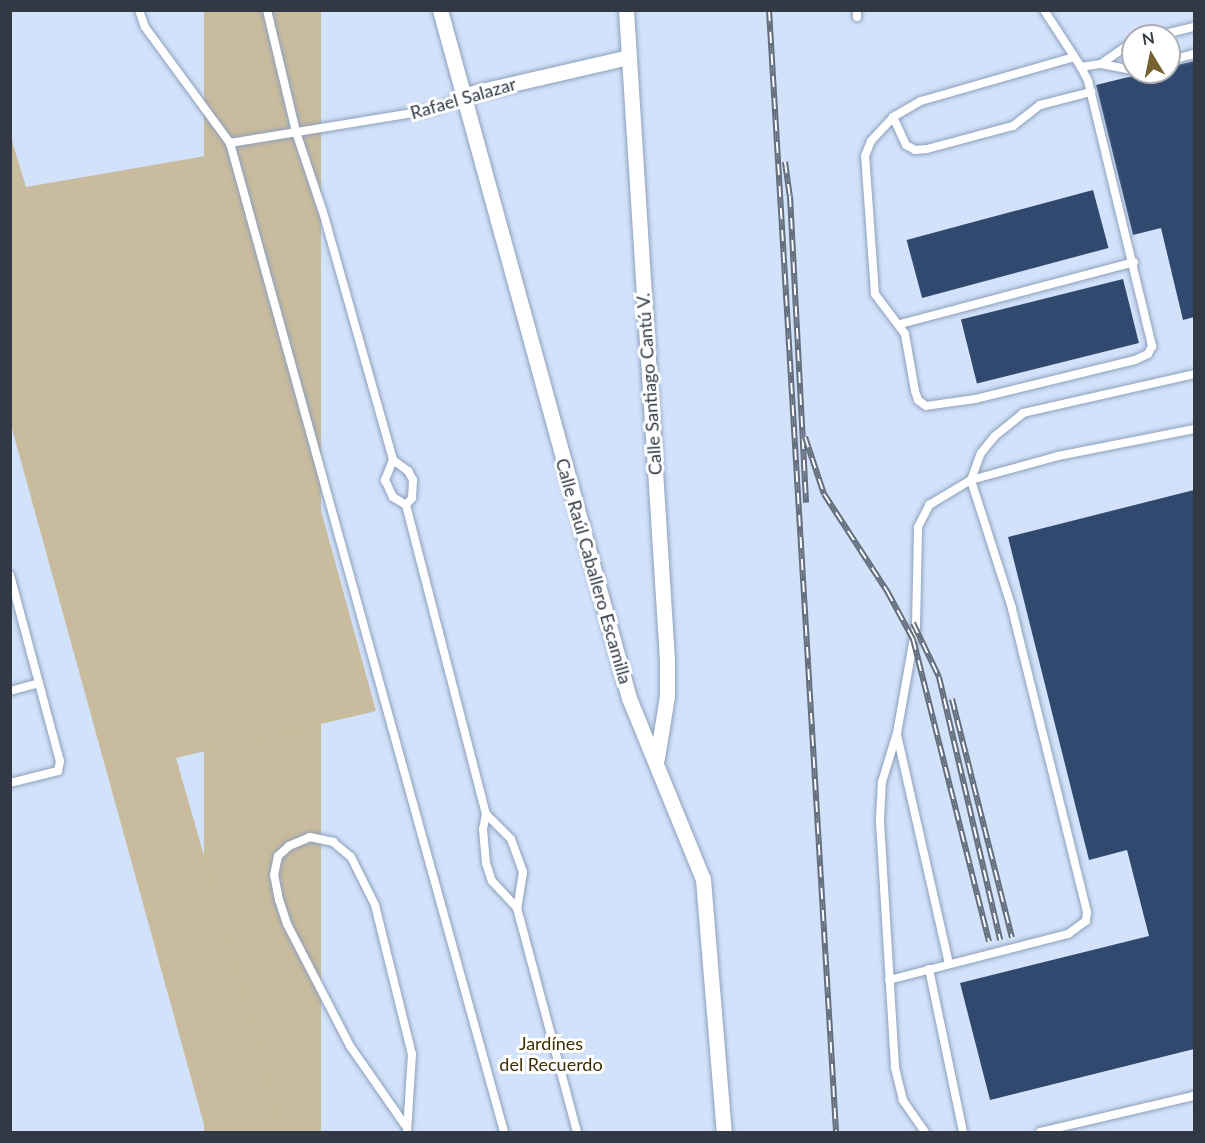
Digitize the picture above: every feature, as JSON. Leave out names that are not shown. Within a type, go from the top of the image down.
[{"type":"street","name":"Calle Raúl Caballero Escamilla","points":[[440,10],[626,687],[657,758],[703,879],[724,1132]]},
{"type":"street","name":"Calle Santiago Cantú V.","points":[[627,10],[667,660],[668,696],[657,758]]},
{"type":"street","name":"Rafael Salazar","points":[[464,95],[629,57]]},
{"type":"lane","points":[[139,10],[145,27],[230,142],[504,1132]]},
{"type":"lane","points":[[267,10],[296,132],[323,212],[393,460],[408,471],[413,480],[414,489],[406,505]]},
{"type":"lane","points":[[1044,10],[1081,67],[1091,92],[1134,262],[1152,346],[1148,354],[1135,360],[975,399],[926,406],[918,400],[915,391],[908,347],[900,324],[875,294],[866,156],[871,141],[893,117],[921,100],[1074,57]]},
{"type":"lane","points":[[1101,64],[1121,50]]},
{"type":"lane","points":[[1081,67],[1101,64],[1121,68]]},
{"type":"lane","points":[[893,117],[906,145],[915,150],[927,149],[1013,126],[1040,105],[1091,92]]},
{"type":"lane","name":"Rafael Salazar","points":[[230,142],[437,109],[464,95]]},
{"type":"lane","points":[[900,324],[1134,262]]},
{"type":"lane","points":[[889,980],[1068,934],[1080,929],[1087,912],[1012,608],[971,480],[981,453],[995,436],[1023,413],[1194,374]]},
{"type":"lane","points":[[925,1132],[903,1100],[895,1067],[880,819],[882,782],[897,733],[916,626],[918,527],[928,505],[971,480],[1058,456],[1194,429]]},
{"type":"lane","points":[[393,460],[387,470],[387,489],[406,505],[486,814],[483,844],[492,881],[517,909],[577,1132]]},
{"type":"lane","points":[[10,575],[14,599],[60,760],[58,771],[10,783]]},
{"type":"lane","points":[[10,691],[39,682]]},
{"type":"lane","points":[[897,733],[949,964]]},
{"type":"lane","points":[[486,814],[511,839],[519,856],[524,886],[517,909]]},
{"type":"lane","points":[[310,837],[333,842],[351,857],[375,905],[412,1054],[406,1129],[350,1046],[287,924],[279,900],[274,875],[278,856],[289,846],[310,837]]},
{"type":"lane","points":[[929,969],[963,1132]]},
{"type":"lane","points":[[1040,1132],[1194,1096]]},
{"type":"green space","points":[[204,11],[321,11],[321,1132],[204,1132]]},
{"type":"green space","points":[[10,134],[26,187],[223,153],[376,711],[176,758],[283,1132],[206,1132],[11,425]]},
{"type":"building","points":[[1194,61],[1194,317],[1183,320],[1161,228],[1133,235],[1096,85],[1121,79],[1121,84],[1181,84],[1181,64]]},
{"type":"building","points":[[1093,190],[1109,248],[922,298],[907,240]]},
{"type":"building","points":[[1123,279],[1139,343],[977,383],[961,319]]},
{"type":"building","points":[[1194,490],[1194,1049],[990,1100],[960,983],[1149,936],[1127,850],[1089,860],[1008,537]]},
{"type":"railway","points":[[769,10],[836,1132]]},
{"type":"railway","points":[[785,162],[790,196],[806,503]]},
{"type":"railway","points":[[805,437],[824,494],[887,591],[913,639],[989,942]]},
{"type":"railway","points":[[913,623],[939,677],[1000,940]]},
{"type":"railway","points":[[952,699],[1012,938]]},
{"type":"park label","name":"Jardínes del Recuerdo","points":[[551,1054]]}]
